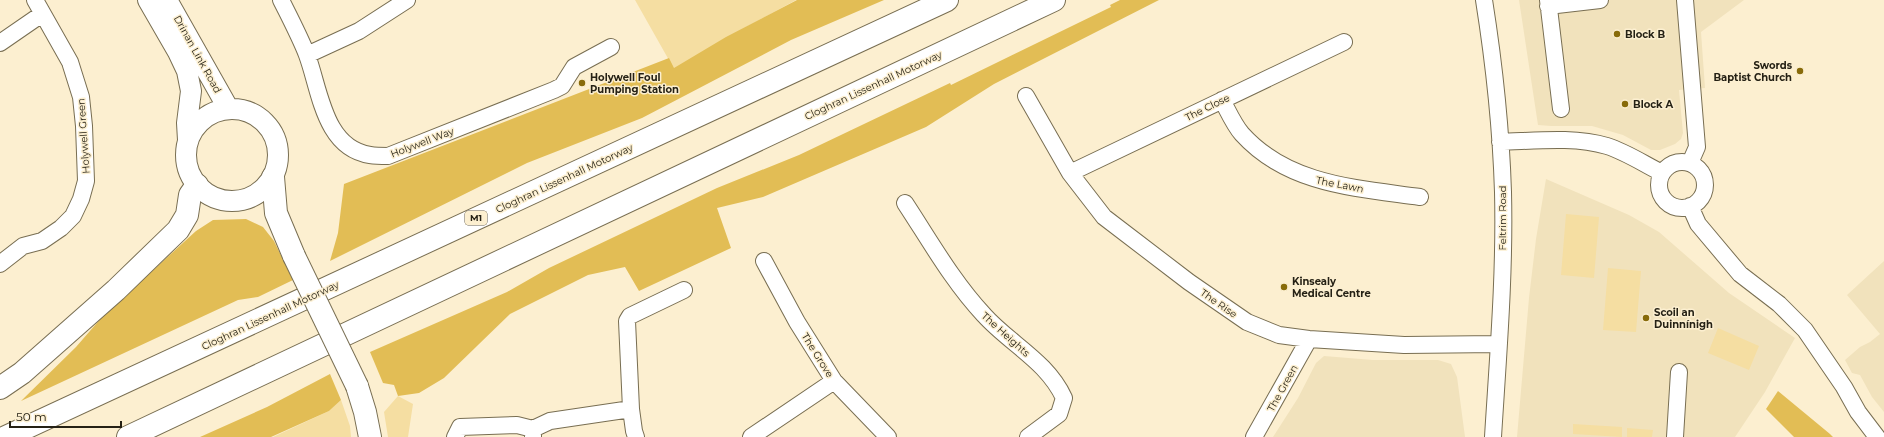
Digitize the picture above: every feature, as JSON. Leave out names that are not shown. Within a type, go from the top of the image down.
[{"type":"highway","name":"Cloghran Lissenhall Motorway","points":[[6,437],[947,0]]},
{"type":"highway","name":"Cloghran Lissenhall Motorway","points":[[128,437],[1054,0]]},
{"type":"highway","points":[[272,177],[276,213],[294,256],[357,386],[365,412],[370,437]]},
{"type":"highway","points":[[0,388],[22,373],[98,306],[178,230],[187,215],[190,195],[197,185]]},
{"type":"main road","name":"Drinan Link Road","points":[[148,0],[178,52],[187,71],[191,91],[187,123],[188,140]]},
{"type":"main road","name":"Drinan Link Road","points":[[167,0],[228,108]]},
{"type":"main road","points":[[228,108],[242,109],[256,115],[267,124],[274,136],[278,150],[277,164],[272,177],[266,186],[258,193],[237,201],[215,198],[197,185],[187,168],[186,149],[188,140],[194,128],[203,118],[215,111],[228,108]]},
{"type":"street","name":"Holywell Way","points":[[282,0],[307,55],[326,115],[336,134],[350,148],[369,155],[388,156],[562,86],[574,67],[611,48]]},
{"type":"street","points":[[307,55],[359,31],[407,0]]},
{"type":"street","name":"Feltrim Road","points":[[1484,0],[1490,39],[1500,142],[1502,192],[1502,272],[1493,437]]},
{"type":"street","points":[[1561,109],[1548,3],[1600,0]]},
{"type":"street","points":[[1685,0],[1697,147],[1690,163]]},
{"type":"street","points":[[0,43],[39,7]]},
{"type":"street","name":"Holywell Green","points":[[0,264],[23,246],[42,241],[61,228],[73,216],[81,199],[86,181],[84,126],[81,97],[70,62],[39,7]]},
{"type":"street","name":"The Close","points":[[1070,173],[1344,42]]},
{"type":"street","name":"The Rise","points":[[1026,96],[1070,173],[1104,217],[1189,282],[1247,322],[1280,335],[1309,339],[1404,345],[1498,344]]},
{"type":"street","name":"The Lawn","points":[[1222,100],[1242,133],[1265,156],[1294,172],[1323,182],[1420,197]]},
{"type":"street","points":[[1500,142],[1548,141],[1591,143],[1607,146],[1624,153],[1662,173]]},
{"type":"street","points":[[1674,163],[1690,163],[1701,172],[1705,186],[1700,198],[1690,206],[1676,207],[1664,200],[1659,187],[1662,173],[1667,167],[1674,163]]},
{"type":"street","name":"The Heights","points":[[905,202],[944,263],[984,316],[1039,362],[1058,383],[1064,398],[1059,414],[1028,437]]},
{"type":"street","points":[[1690,206],[1698,224],[1740,274],[1779,304],[1806,330],[1844,387],[1858,412],[1877,437]]},
{"type":"street","name":"The Grove","points":[[764,261],[797,322],[834,381],[888,437]]},
{"type":"street","points":[[636,437],[631,409],[627,322],[630,316],[684,290]]},
{"type":"street","name":"The Green","points":[[1254,437],[1309,339]]},
{"type":"street","points":[[1675,437],[1679,372]]},
{"type":"street","points":[[751,437],[834,381]]},
{"type":"street","points":[[455,437],[460,427],[517,426],[533,433],[550,421],[631,409]]},
{"type":"shaded area","points":[[635,0],[796,0],[726,38],[674,69]]},
{"type":"shaded area","points":[[797,0],[884,0],[791,40],[642,118],[527,163],[330,261],[338,233],[344,184],[669,58],[674,68],[726,37]]},
{"type":"shaded area","points":[[1120,0],[1159,0],[994,84],[926,127],[763,197],[717,208],[731,248],[639,291],[625,267],[588,275],[510,314],[444,378],[419,393],[398,396],[394,385],[383,383],[370,352],[507,292],[549,268],[717,188],[799,155],[950,83],[951,85],[1111,7],[1110,5]]},
{"type":"shaded area","points":[[1519,0],[1744,0],[1701,32],[1705,88],[1679,90],[1683,133],[1681,139],[1675,144],[1660,150],[1651,150],[1623,135],[1592,126],[1538,125]]},
{"type":"shaded area","name":"Scoil an Duinnínigh","points":[[1546,179],[1629,215],[1659,232],[1729,293],[1795,338],[1765,392],[1735,437],[1517,437],[1529,298],[1536,239]]},
{"type":"shaded area","points":[[1566,214],[1599,217],[1594,278],[1561,275]]},
{"type":"shaded area","points":[[246,219],[263,227],[274,241],[293,280],[258,297],[238,300],[21,401],[76,347],[103,316],[196,231],[213,220]]},
{"type":"shaded area","points":[[1884,261],[1884,412],[1872,397],[1860,375],[1852,373],[1845,360],[1860,347],[1870,342],[1880,334],[1847,295]]},
{"type":"shaded area","points":[[1608,268],[1641,271],[1636,332],[1603,330]]},
{"type":"shaded area","points":[[1718,328],[1759,346],[1749,370],[1708,353]]},
{"type":"shaded area","points":[[1324,356],[1373,360],[1438,360],[1451,364],[1457,377],[1465,437],[1273,437],[1298,398],[1316,363]]},
{"type":"shaded area","points":[[330,374],[341,400],[329,411],[271,437],[200,437],[267,407]]},
{"type":"shaded area","points":[[1778,391],[1833,437],[1794,437],[1766,409]]},
{"type":"shaded area","points":[[398,396],[413,404],[408,437],[388,437],[384,412]]},
{"type":"shaded area","points":[[341,400],[350,426],[351,437],[273,437],[329,411]]},
{"type":"shaded area","points":[[1573,424],[1622,427],[1622,437],[1573,434]]},
{"type":"shaded area","points":[[1627,428],[1653,430],[1652,437],[1627,437]]},
{"type":"place","name":"Block B","points":[[1617,34]]},
{"type":"place","name":"Swords Baptist Church","points":[[1800,71]]},
{"type":"place","name":"Holywell Foul Pumping Station","points":[[582,83]]},
{"type":"place","name":"Block A","points":[[1625,104]]},
{"type":"place","name":"Kinsealy Medical Centre","points":[[1284,287]]},
{"type":"place","name":"Scoil an Duinnínigh","points":[[1646,318]]}]
